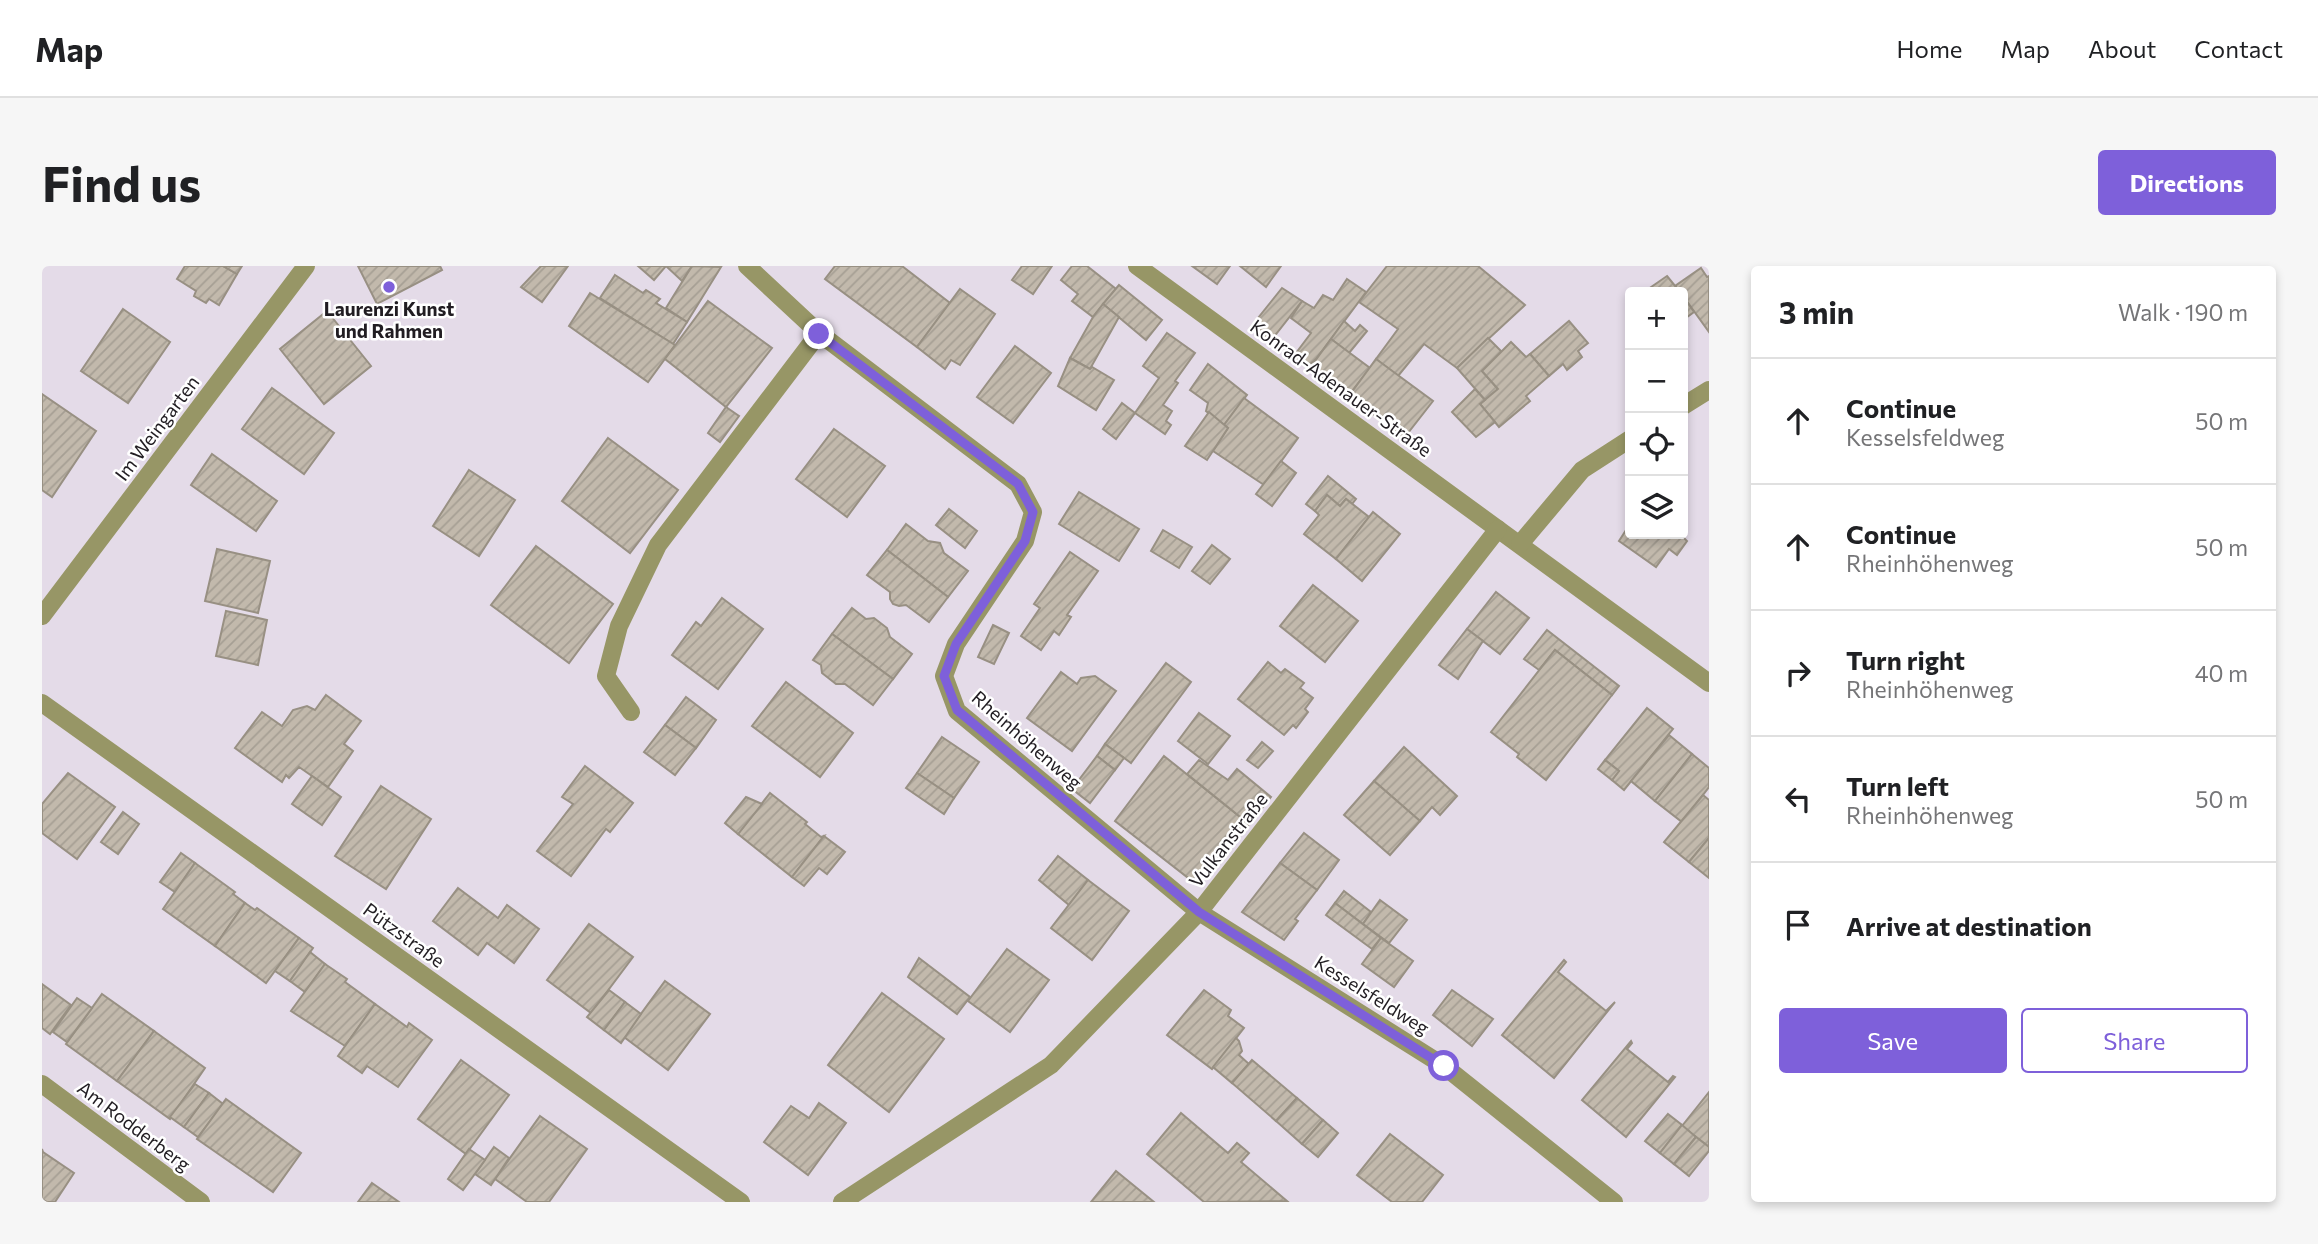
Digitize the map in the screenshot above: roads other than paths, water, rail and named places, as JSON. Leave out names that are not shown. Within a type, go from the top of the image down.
[{"type":"street","name":"Im Weingarten","points":[[42,616],[306,266]]},
{"type":"street","name":"Rheinhöhenweg","points":[[747,266],[819,334],[1018,484],[1033,512],[1025,541],[956,644],[944,676],[957,710],[1199,912]]},
{"type":"street","name":"Konrad-Adenauer-Straße","points":[[1137,266],[1709,683]]},
{"type":"street","points":[[631,712],[606,676],[619,626],[653,556],[819,334]]},
{"type":"street","points":[[1688,403],[1709,390]]},
{"type":"street","points":[[1520,544],[1582,470],[1625,442]]},
{"type":"street","name":"Vulkanstraße","points":[[842,1202],[1051,1065],[1199,912],[1498,529]]},
{"type":"street","name":"Pützstraße","points":[[42,703],[741,1202]]},
{"type":"street","name":"Kesselsfeldweg","points":[[1199,912],[1444,1066],[1614,1202]]},
{"type":"street","name":"Am Rodderberg","points":[[42,1084],[201,1202]]},
{"type":"place","name":"Laurenzi Kunst und Rahmen","points":[[389,287]]}]
